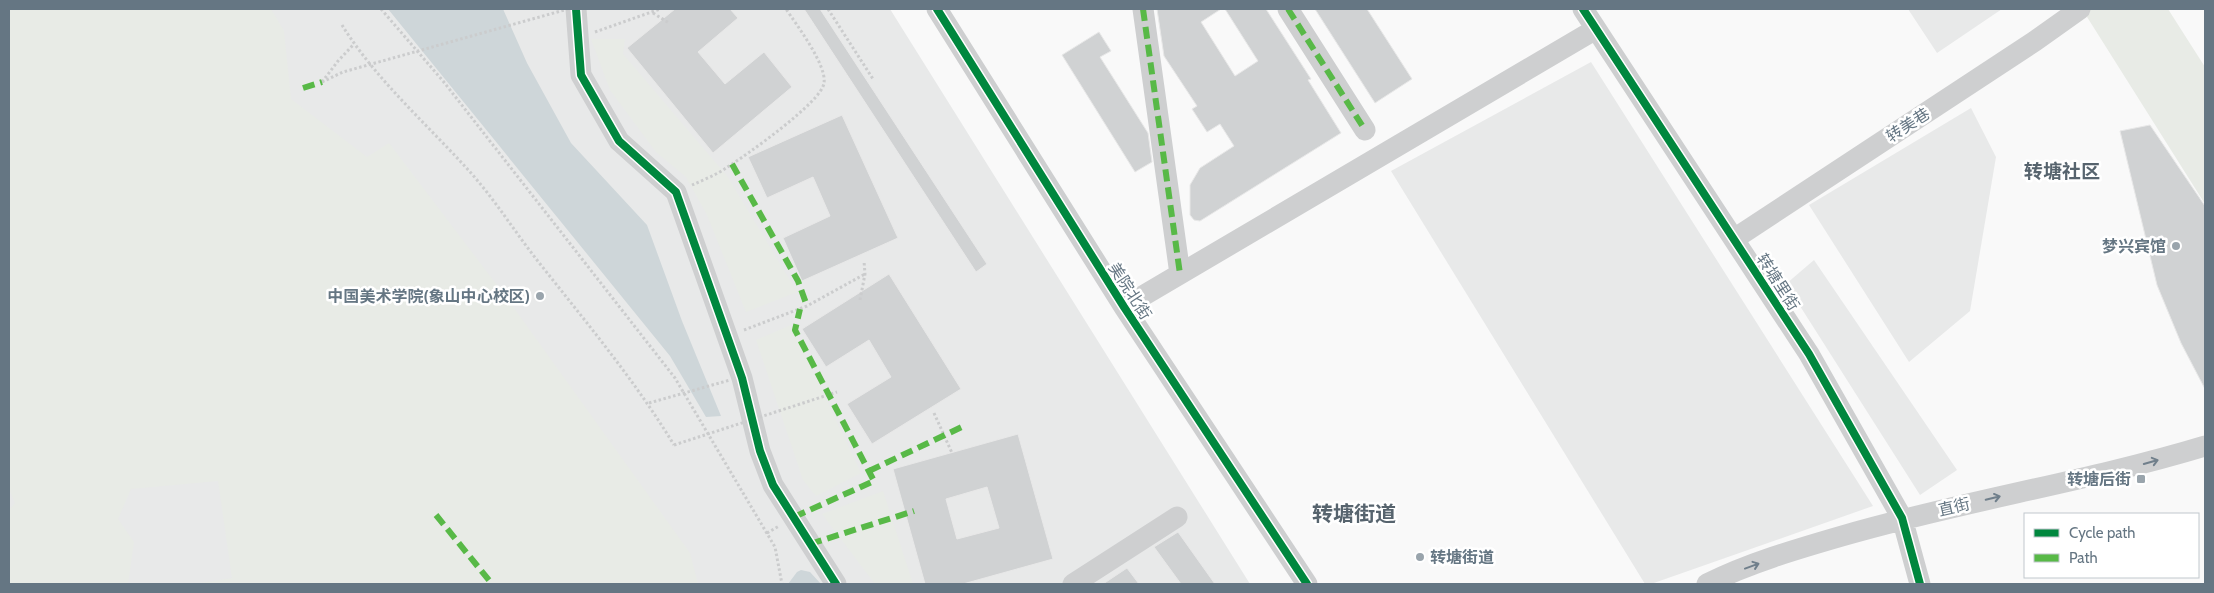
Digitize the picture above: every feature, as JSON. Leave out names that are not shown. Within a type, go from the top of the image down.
[{"type":"street","points":[[576,9],[581,75],[620,141],[676,192],[742,378],[760,451],[773,485],[836,584]]},
{"type":"street","name":"美院北街","points":[[937,9],[1124,307],[1306,584]]},
{"type":"street","points":[[1143,9],[1180,274]]},
{"type":"street","points":[[1288,9],[1365,130]]},
{"type":"street","name":"转塘里街","points":[[1583,9],[1809,354],[1902,518],[1920,584]]},
{"type":"street","name":"转美巷","points":[[1734,239],[2080,9]]},
{"type":"street","points":[[1124,307],[1596,29]]},
{"type":"street","name":"直街","points":[[1707,584],[1811,545],[1902,518],[2140,466],[2205,446]]},
{"type":"street","points":[[1074,584],[1177,517]]},
{"type":"path","points":[[381,9],[443,81],[675,378],[774,547],[782,584]]},
{"type":"path","points":[[354,44],[338,60],[322,82],[343,72],[568,9]]},
{"type":"path","points":[[578,34],[590,33],[653,13],[660,9]]},
{"type":"path","points":[[676,192],[726,168],[809,106],[821,93],[825,82],[818,61],[786,9]]},
{"type":"path","points":[[828,9],[873,79]]},
{"type":"path","points":[[653,13],[669,23]]},
{"type":"path","points":[[342,25],[354,44],[384,79],[473,175],[649,403],[674,445],[837,392]]},
{"type":"path","points":[[860,300],[865,274],[864,261]]},
{"type":"path","points":[[727,337],[807,306],[865,274]]},
{"type":"path","points":[[649,403],[730,380]]},
{"type":"path","points":[[934,413],[952,453]]},
{"type":"shaded area","name":"中国美术学院(象山中心校区)","points":[[9,9],[890,9],[1250,584],[9,584]]},
{"type":"shaded area","points":[[9,9],[271,9],[284,31],[291,99],[367,157],[389,143],[506,297],[690,553],[698,584],[194,584],[232,578],[218,481],[131,489],[118,519],[134,542],[128,584],[9,584],[9,510],[15,503],[9,489]]},
{"type":"shaded area","points":[[388,9],[503,9],[527,63],[571,143],[647,225],[682,321],[721,416],[706,417],[670,356]]},
{"type":"shaded area","points":[[1908,9],[2002,9],[1937,53]]},
{"type":"shaded area","points":[[2082,9],[2168,9],[2205,67],[2205,204]]},
{"type":"shaded area","points":[[591,39],[625,39],[623,54],[727,176],[797,292],[746,312],[707,215],[686,177],[656,152],[610,90]]},
{"type":"shaded area","points":[[1591,62],[1873,506],[1651,584],[1645,584],[1391,171]]},
{"type":"shaded area","points":[[1971,108],[1996,157],[1970,311],[1909,362],[1809,205]]},
{"type":"shaded area","points":[[1814,260],[1957,470],[1920,495],[1786,284]]},
{"type":"shaded area","points":[[791,325],[861,473],[816,496],[803,480],[756,340]]},
{"type":"shaded area","points":[[883,491],[913,584],[875,584],[822,514]]},
{"type":"shaded area","points":[[801,570],[810,572],[821,584],[788,584],[797,572]]},
{"type":"building","points":[[675,9],[730,9],[738,18],[698,52],[725,84],[764,52],[792,87],[713,153],[627,48]]},
{"type":"building","points":[[804,9],[820,9],[987,264],[976,272]]},
{"type":"building","points":[[1157,9],[1221,9],[1201,22],[1235,76],[1258,61],[1225,9],[1266,9],[1311,79],[1308,80],[1341,133],[1200,221],[1194,220],[1190,215],[1190,185],[1200,168],[1234,146],[1220,124],[1207,132],[1192,109],[1197,106],[1164,56]]},
{"type":"building","points":[[1315,9],[1367,9],[1412,79],[1375,103]]},
{"type":"building","points":[[1099,32],[1111,51],[1100,57],[1148,133],[1152,162],[1135,172],[1062,55]]},
{"type":"building","points":[[842,115],[898,238],[802,281],[783,238],[830,216],[813,177],[767,198],[748,157]]},
{"type":"building","name":"梦兴宾馆","points":[[2150,125],[2205,206],[2205,389],[2181,343],[2157,285],[2120,131]]},
{"type":"building","points":[[889,274],[961,389],[872,444],[847,404],[891,377],[869,340],[826,367],[802,329]]},
{"type":"building","points":[[1018,434],[1053,559],[963,584],[925,584],[893,469]],"holes":[[[987,487],[999,528],[957,539],[946,499]]]},
{"type":"building","points":[[1178,532],[1215,584],[1181,584],[1154,547]]},
{"type":"building","points":[[1127,568],[1139,584],[1103,584]]},
{"type":"marked path","points":[[1143,9],[1180,274]]},
{"type":"marked path","points":[[1288,9],[1365,130]]},
{"type":"marked path","points":[[303,88],[322,82]]},
{"type":"marked path","points":[[732,164],[798,281],[807,306]]},
{"type":"marked path","points":[[794,517],[874,481],[795,330],[800,309]]},
{"type":"marked path","points":[[869,471],[966,425]]},
{"type":"marked path","points":[[810,544],[914,511]]},
{"type":"marked path","points":[[436,515],[492,584]]},
{"type":"cycle path","points":[[576,9],[581,75],[619,141],[676,192],[742,378],[760,451],[773,485],[836,584]]},
{"type":"cycle path","points":[[937,9],[1124,307],[1307,584]]},
{"type":"cycle path","points":[[1583,9],[1809,354],[1902,518],[1920,584]]},
{"type":"place","name":"梦兴宾馆","points":[[2176,246]]},
{"type":"place","name":"中国美术学院(象山中心校区)","points":[[540,296]]},
{"type":"place","name":"转塘后街","points":[[2141,479]]},
{"type":"place","name":"转塘街道","points":[[1420,557]]},
{"type":"district","name":"转塘社区","points":[[2062,171]]},
{"type":"district","name":"转塘街道","points":[[1354,513]]}]
